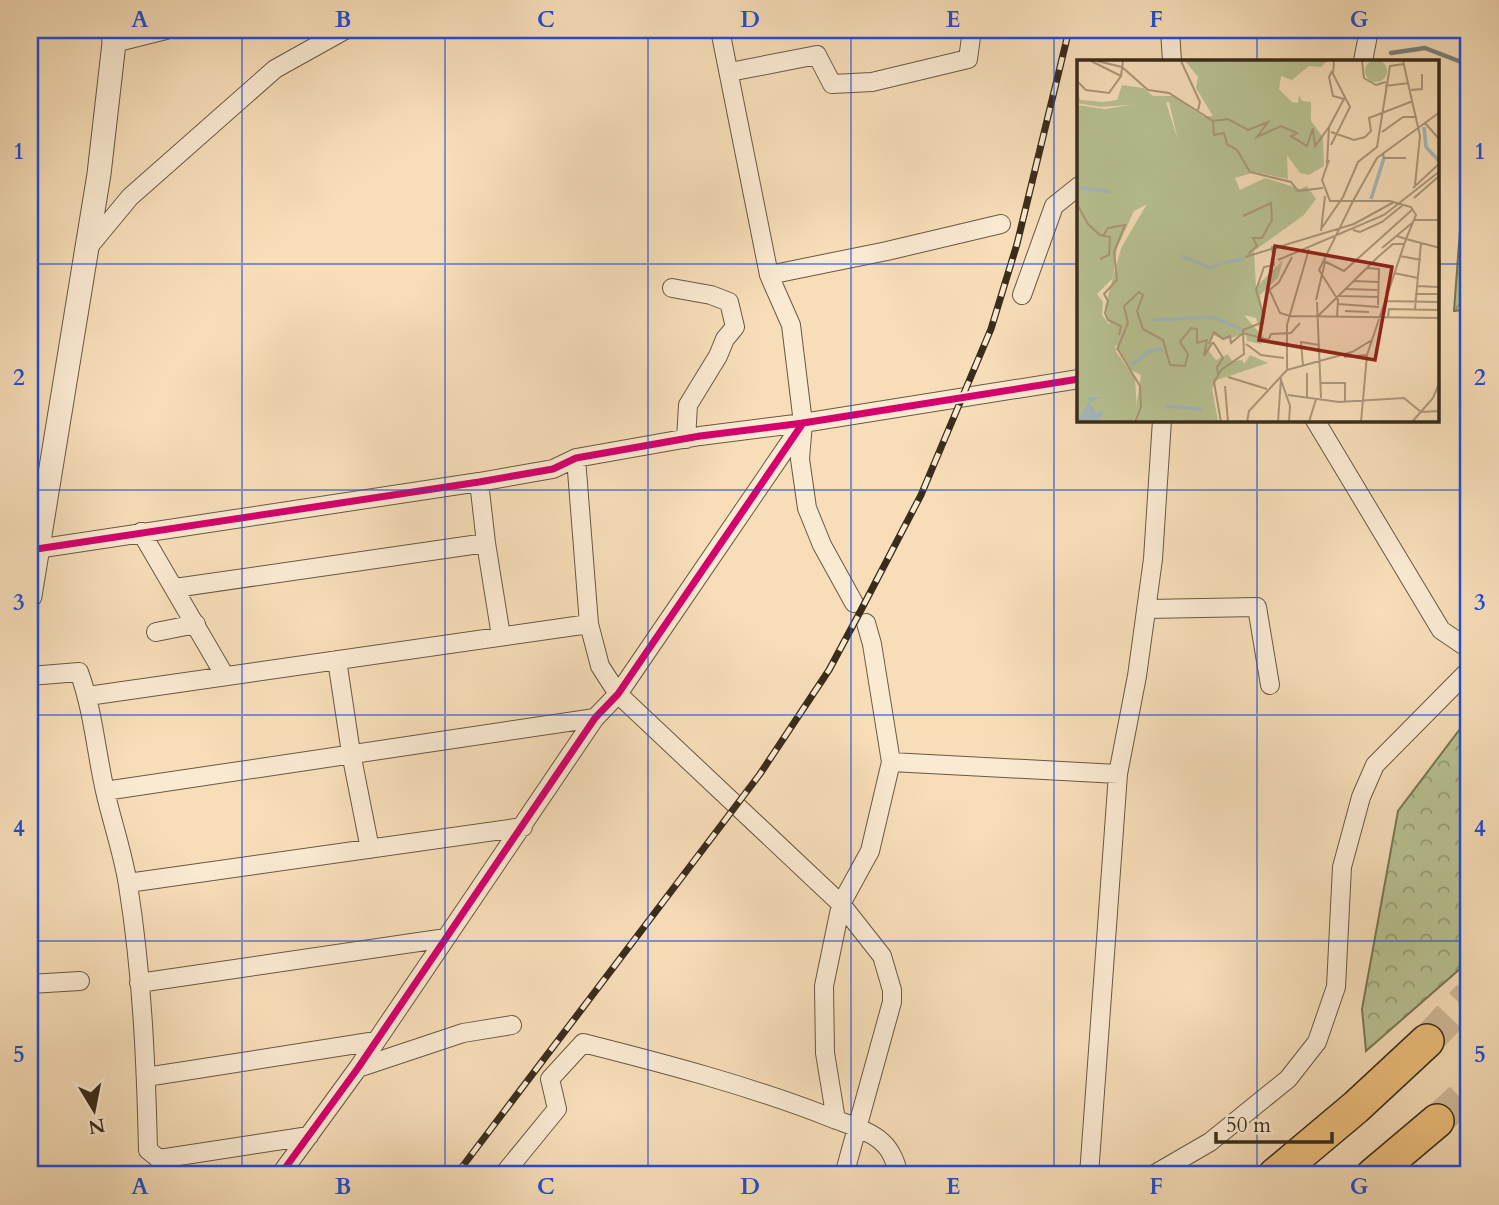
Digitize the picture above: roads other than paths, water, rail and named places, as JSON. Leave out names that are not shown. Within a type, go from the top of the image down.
[{"type":"highway","points":[[1275,1175],[1356,1107],[1427,1041]]},
{"type":"highway","points":[[1373,1175],[1437,1121]]},
{"type":"street","points":[[30,596],[34,549],[99,174],[114,36],[166,30]]},
{"type":"street","points":[[87,248],[130,197],[275,69],[345,30]]},
{"type":"street","points":[[720,30],[769,275],[791,325],[803,423],[800,459],[807,508],[822,545],[854,603]]},
{"type":"street","points":[[730,72],[817,55],[832,84],[872,82],[968,60],[972,30]]},
{"type":"street","points":[[1170,30],[1172,60]]},
{"type":"street","points":[[1363,60],[1369,30]]},
{"type":"street","points":[[1022,295],[1054,206],[1077,188]]},
{"type":"street","points":[[769,275],[1001,224]]},
{"type":"street","points":[[672,288],[729,302],[735,327],[725,339],[718,356],[688,405],[686,439]]},
{"type":"street","points":[[1469,348],[1469,359]]},
{"type":"street","points":[[34,549],[479,482],[553,469],[576,458],[686,439],[1077,379]]},
{"type":"street","points":[[1089,1175],[1118,774],[1147,609],[1162,422]]},
{"type":"street","points":[[1316,422],[1441,630],[1469,649]]},
{"type":"street","points":[[280,1175],[358,1068],[595,718],[618,694],[803,423]]},
{"type":"street","points":[[576,458],[589,624],[600,666],[618,694],[841,904],[882,956],[892,990],[892,1003],[844,1175]]},
{"type":"street","points":[[479,482],[501,636]]},
{"type":"street","points":[[141,532],[225,676]]},
{"type":"street","points":[[175,588],[486,543]]},
{"type":"street","points":[[1147,609],[1257,607],[1270,685]]},
{"type":"street","points":[[835,1120],[825,1053],[824,986],[841,904],[870,851],[891,762],[879,701],[872,644],[866,623]]},
{"type":"street","points":[[156,632],[196,624]]},
{"type":"street","points":[[88,696],[589,624]]},
{"type":"street","points":[[337,660],[351,753],[370,849]]},
{"type":"street","points":[[1153,1175],[1210,1142],[1289,1079],[1317,1042],[1336,987],[1342,867],[1365,786],[1374,765],[1469,670]]},
{"type":"street","points":[[30,676],[79,672],[88,696],[105,791],[128,883],[139,983],[148,1150],[159,1159],[309,1136]]},
{"type":"street","points":[[105,791],[595,718]]},
{"type":"street","points":[[891,762],[1118,774]]},
{"type":"street","points":[[128,883],[523,827]]},
{"type":"street","points":[[139,983],[446,938]]},
{"type":"street","points":[[30,984],[80,981]]},
{"type":"street","points":[[358,1068],[463,1033],[512,1024]]},
{"type":"street","points":[[146,1077],[376,1041]]},
{"type":"street","points":[[503,1175],[557,1109],[550,1079],[583,1043],[679,1067],[802,1106],[858,1129],[882,1142],[892,1155],[898,1175]]},
{"type":"waterway","points":[[1391,53],[1425,48],[1469,65]]},
{"type":"tunnel","points":[[1427,1041],[1469,996]]},
{"type":"tunnel","points":[[1437,1121],[1469,1091]]},
{"type":"railway","points":[[456,1175],[760,774],[829,670],[859,614],[921,495],[991,329],[1017,244],[1069,30]]}]
